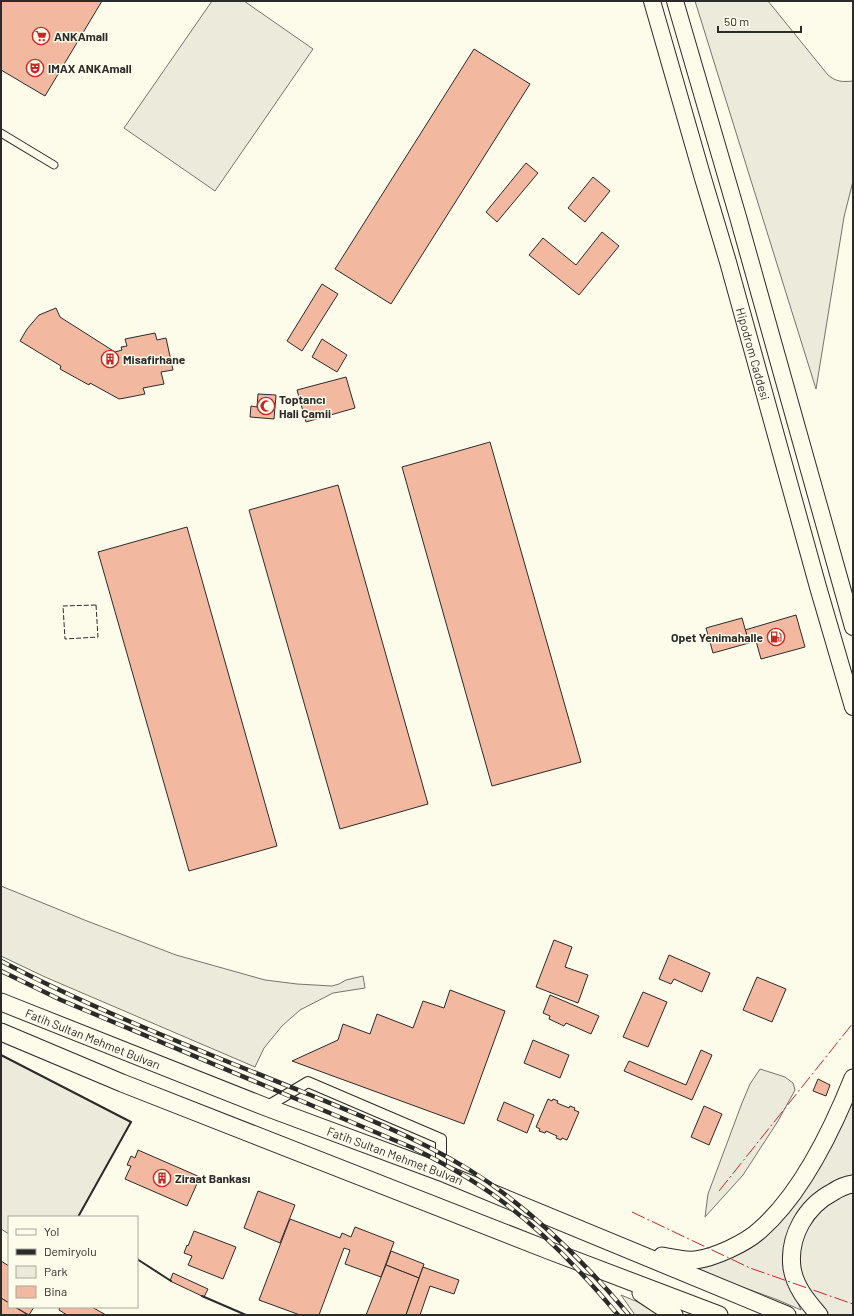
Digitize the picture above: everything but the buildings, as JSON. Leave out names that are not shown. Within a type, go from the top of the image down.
[{"type":"highway","name":"Fatih Sultan Mehmet Bulvarı","points":[[1,1002],[266,1107],[441,1172],[787,1315]]},
{"type":"highway","points":[[1,1032],[122,1083],[719,1315]]},
{"type":"highway","points":[[622,1247],[664,1256],[693,1260],[706,1258],[722,1252],[760,1231],[784,1205],[800,1182],[827,1134],[853,1078]]},
{"type":"highway","points":[[819,1315],[801,1293],[796,1282],[792,1268],[794,1241],[798,1228],[815,1205],[826,1195],[840,1188],[853,1184]]},
{"type":"highway","points":[[616,1276],[674,1315]]},
{"type":"main road","name":"Hipodrom Caddesi","points":[[652,1],[728,262],[818,587],[853,707]]},
{"type":"main road","name":"Hipodrom Caddesi","points":[[675,1],[740,224],[853,627]]},
{"type":"street","points":[[1,133],[54,165]]},
{"type":"street","points":[[266,1107],[308,1082],[441,1139],[441,1172]]},
{"type":"green space","points":[[212,1],[244,1],[313,49],[215,191],[124,128]]},
{"type":"green space","points":[[695,1],[768,1],[828,75],[840,81],[853,81],[853,181],[844,217],[816,389]]},
{"type":"green space","points":[[1,1055],[131,1122],[79,1216],[8,1216],[8,1233],[1,1229]]},
{"type":"green space","points":[[760,1069],[785,1077],[793,1083],[795,1090],[778,1121],[743,1175],[705,1217],[708,1194],[742,1103],[750,1084]]},
{"type":"green space","points":[[853,1096],[853,1176],[834,1182],[817,1192],[811,1198],[798,1215],[784,1247],[783,1265],[801,1310],[693,1269],[759,1237]]},
{"type":"green space","points":[[853,1192],[853,1315],[828,1315],[813,1299],[802,1282],[797,1249],[806,1229],[823,1209],[830,1202]]},
{"type":"green space","points":[[621,1295],[638,1302],[659,1315],[635,1315]]},
{"type":"shaded area","points":[[1,886],[176,955],[265,980],[332,986],[346,980],[363,976],[365,988],[333,993],[300,1010],[282,1026],[264,1048],[255,1067],[45,977],[1,956]]},
{"type":"railway","points":[[1,961],[38,980],[113,1014],[398,1132],[444,1155],[508,1196],[545,1227],[580,1261],[629,1315]]},
{"type":"railway","points":[[1,971],[61,1000],[413,1148],[446,1165],[489,1192],[532,1225],[577,1269],[618,1315]]},
{"type":"fence","points":[[96,605],[98,637],[65,639],[63,606],[96,605]]},
{"type":"wall","points":[[1,1055],[131,1122],[79,1216]]},
{"type":"wall","points":[[138,1260],[171,1281]]},
{"type":"wall","points":[[202,1296],[246,1315]]},
{"type":"power","points":[[719,1191],[853,1023]]},
{"type":"power","points":[[632,1212],[750,1268],[853,1304]]},
{"type":"place","name":"ANKAmall","points":[[41,36]]},
{"type":"place","name":"IMAX ANKAmall","points":[[35,68]]},
{"type":"place","name":"Misafirhane","points":[[110,359]]},
{"type":"place","name":"Toptancı Hali Camii","points":[[266,406]]},
{"type":"place","name":"Opet Yenimahalle","points":[[776,637]]},
{"type":"place","name":"Ziraat Bankası","points":[[162,1178]]}]
